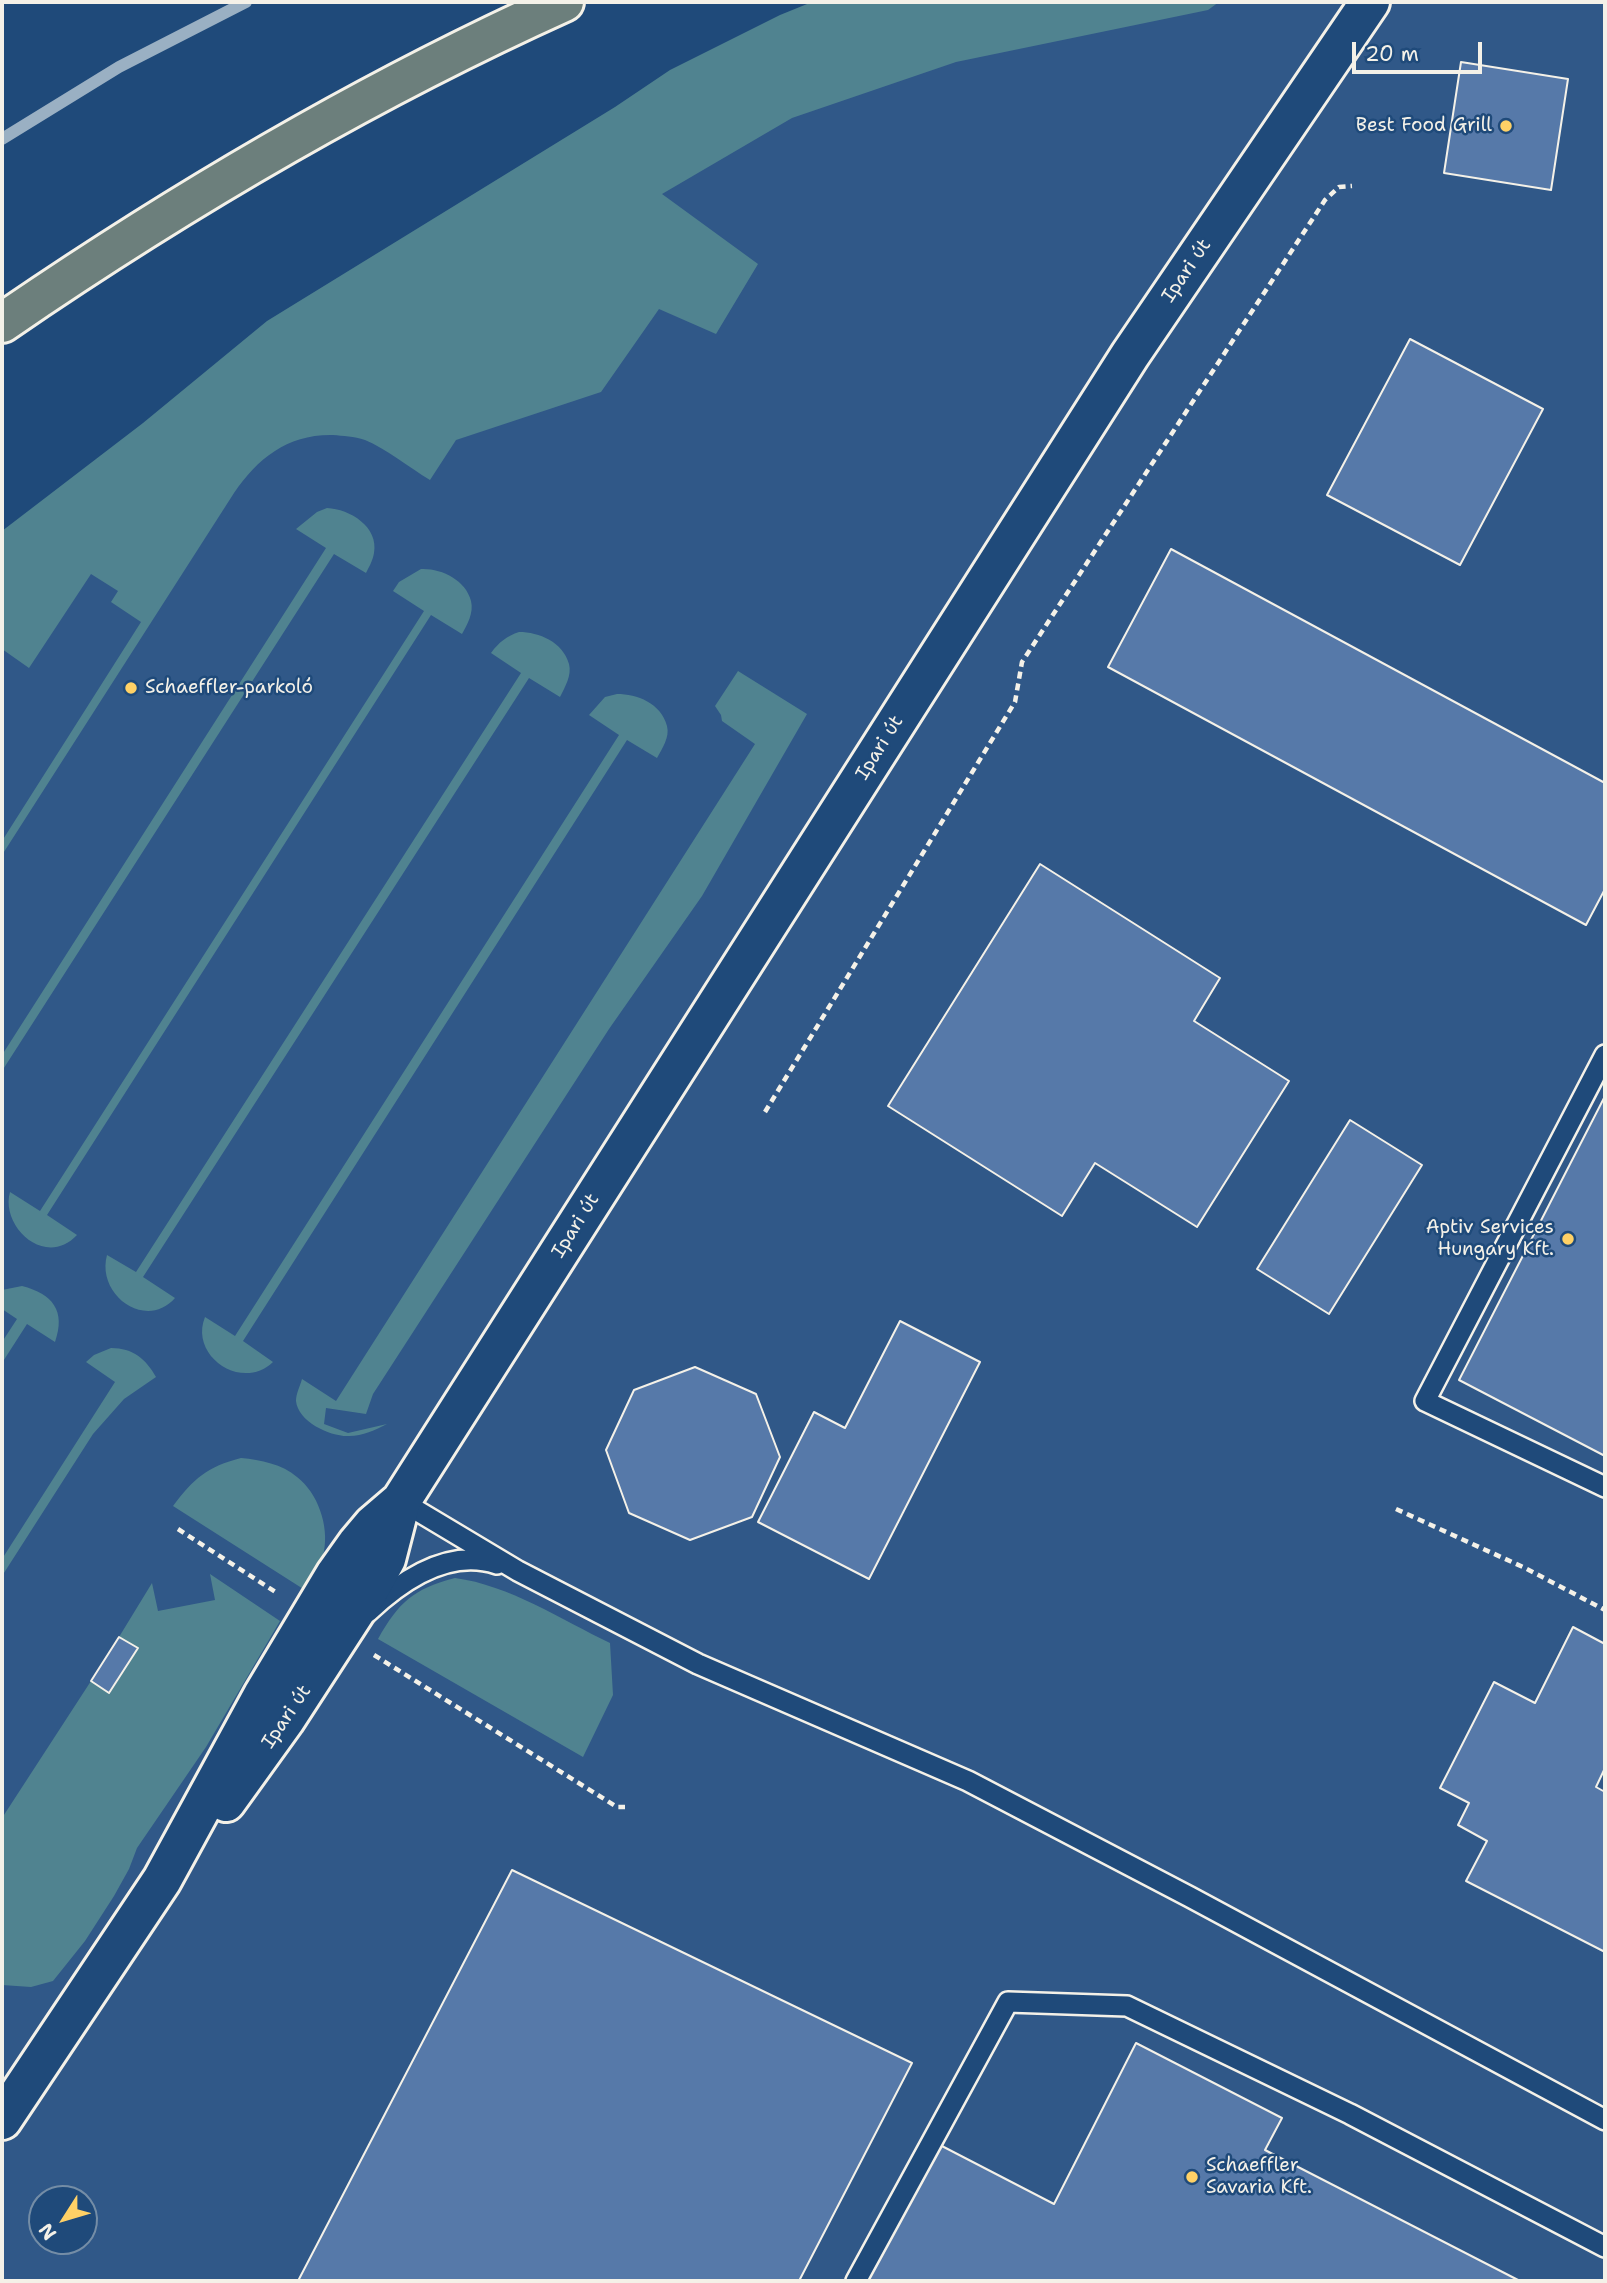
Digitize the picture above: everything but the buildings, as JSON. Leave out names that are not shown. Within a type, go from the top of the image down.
[{"type":"main road","points":[[2,323],[119,245],[244,169],[410,77],[564,2]]},
{"type":"street","name":"Ipari út","points":[[2,2120],[162,1880],[250,1719],[335,1575],[365,1535],[401,1501],[1130,355],[1370,2]]},
{"type":"street","name":"Ipari út","points":[[162,1880],[356,1644],[386,1559],[401,1501]]},
{"type":"street","name":"Ipari út","points":[[2,2134],[51,2048]]},
{"type":"lane","points":[[1605,1055],[1425,1401],[1605,1487]]},
{"type":"lane","points":[[401,1501],[518,1571],[698,1664],[968,1781],[1202,1903],[1605,2120]]},
{"type":"lane","points":[[356,1644],[396,1589],[442,1563],[467,1559],[487,1560],[518,1571]]},
{"type":"lane","points":[[856,2281],[1008,2003],[1127,2007],[1350,2114],[1605,2247]]},
{"type":"path","points":[[765,1112],[1015,702],[1022,662],[1325,200],[1339,187],[1352,186]]},
{"type":"path","points":[[1396,1509],[1525,1568],[1605,1610]]},
{"type":"path","points":[[178,1529],[279,1594]]},
{"type":"path","points":[[356,1644],[617,1807],[625,1807]]},
{"type":"shaded area","points":[[1078,2],[1605,2],[1605,2281],[2,2281],[2,561],[487,239]]},
{"type":"green space","points":[[812,2],[1219,2],[1208,10],[956,62],[792,118],[662,194],[758,264],[716,334],[659,309],[601,392],[456,440],[430,480],[381,448],[357,438],[317,436],[276,450],[253,469],[234,493],[2,855],[2,841],[141,622],[111,602],[118,591],[91,574],[29,668],[2,649],[2,531],[143,423],[267,321],[615,107],[670,70]]},
{"type":"green space","points":[[327,508],[353,516],[361,521],[372,535],[374,553],[366,573],[334,554],[2,1071],[2,1055],[326,548],[296,529],[317,512]]},
{"type":"green space","points":[[421,569],[444,573],[464,587],[472,610],[462,634],[431,615],[47,1215],[77,1235],[65,1244],[52,1247],[39,1245],[28,1239],[18,1230],[12,1218],[10,1192],[40,1211],[424,611],[393,591],[399,582]]},
{"type":"green space","points":[[519,632],[542,636],[556,644],[566,656],[570,672],[560,697],[529,678],[143,1277],[175,1298],[163,1307],[151,1311],[126,1304],[116,1295],[109,1283],[107,1255],[136,1272],[521,673],[491,653],[504,640]]},
{"type":"green space","points":[[738,671],[807,714],[702,896],[609,1029],[373,1394],[366,1414],[326,1408],[324,1424],[348,1433],[387,1424],[364,1434],[349,1436],[333,1434],[316,1427],[298,1409],[296,1398],[302,1379],[336,1401],[755,744],[722,721],[715,706]]},
{"type":"green space","points":[[617,694],[647,701],[664,718],[667,734],[657,758],[627,740],[243,1341],[273,1362],[261,1370],[247,1373],[221,1365],[211,1356],[205,1345],[202,1331],[205,1317],[235,1336],[619,735],[589,715],[605,697]]},
{"type":"green space","points":[[22,1286],[42,1294],[54,1305],[58,1313],[58,1331],[55,1342],[27,1324],[2,1363],[2,1342],[17,1319],[2,1309],[2,1290]]},
{"type":"green space","points":[[111,1348],[132,1352],[148,1365],[156,1377],[124,1399],[93,1434],[2,1576],[2,1559],[115,1382],[86,1362],[94,1355]]},
{"type":"green space","points":[[241,1458],[264,1461],[285,1469],[304,1484],[316,1501],[323,1521],[325,1541],[321,1562],[308,1592],[173,1506],[202,1475],[219,1465]]},
{"type":"green space","points":[[210,1574],[280,1621],[206,1747],[137,1848],[114,1896],[85,1941],[53,1981],[31,1987],[2,1985],[2,1818],[91,1681],[110,1693],[138,1649],[119,1637],[152,1583],[158,1611],[215,1600]]},
{"type":"green space","points":[[455,1578],[495,1588],[535,1604],[610,1643],[613,1695],[583,1757],[378,1639],[393,1615],[409,1599],[428,1587]]},
{"type":"waterway","points":[[2,139],[119,67],[246,2]]},
{"type":"place","name":"Best Food Grill","points":[[1506,126]]},
{"type":"place","name":"Schaeffler-parkoló","points":[[131,688]]},
{"type":"place","name":"Aptiv Services Hungary Kft.","points":[[1568,1239]]},
{"type":"place","name":"Schaeffler Savaria Kft.","points":[[1192,2177]]}]
